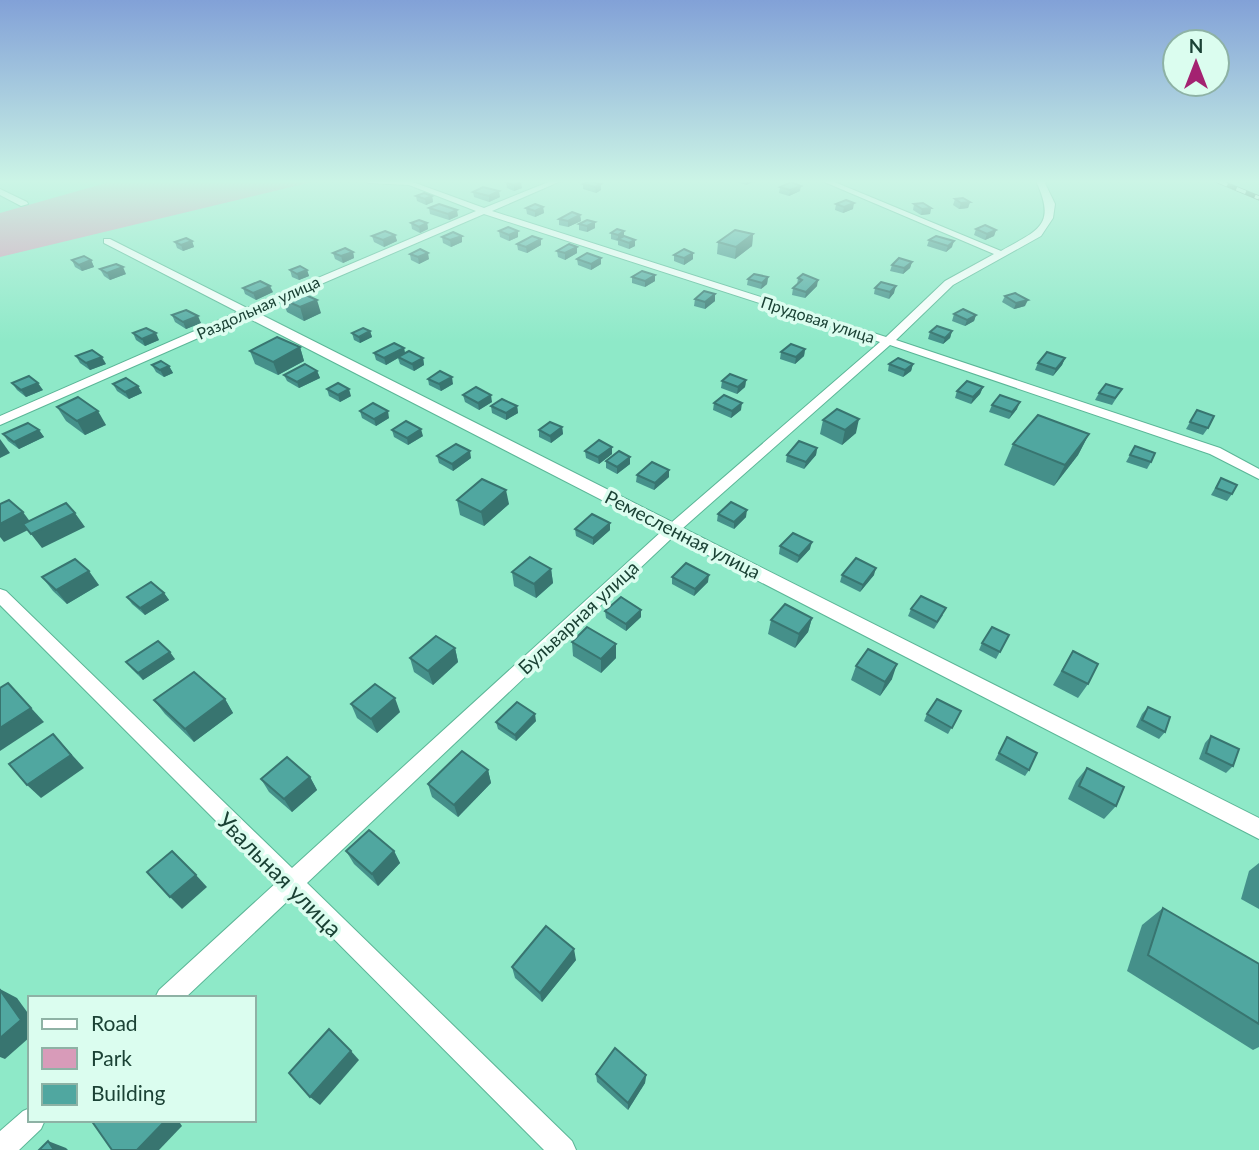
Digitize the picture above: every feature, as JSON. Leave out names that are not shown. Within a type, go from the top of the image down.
[{"type":"street","name":"Раздольная улица","points":[[0,421],[429,235]]},
{"type":"street","name":"Прудовая улица","points":[[558,235],[888,341],[1215,451],[1259,475]]},
{"type":"street","points":[[955,235],[1001,254]]},
{"type":"street","name":"Бульварная улица","points":[[169,996],[673,528],[888,341],[949,283],[1037,235]]},
{"type":"street","name":"Ремесленная улица","points":[[107,241],[1259,829]]},
{"type":"street","name":"Увальная улица","points":[[0,595],[291,885],[563,1150]]},
{"type":"street","points":[[0,1149],[30,1122]]},
{"type":"green space","points":[[0,235],[93,235],[0,257]]},
{"type":"building","points":[[375,235],[395,235],[383,240],[372,236]]},
{"type":"building","points":[[447,235],[462,236],[450,240],[442,237]]},
{"type":"building","points":[[728,235],[752,235],[736,247],[718,242]]},
{"type":"building","points":[[532,236],[541,239],[526,247],[517,244]]},
{"type":"building","points":[[624,236],[635,240],[629,243],[618,239]]},
{"type":"building","points":[[936,236],[954,241],[948,246],[929,240]]},
{"type":"building","points":[[186,238],[192,241],[181,245],[175,242]]},
{"type":"building","points":[[569,244],[577,247],[565,253],[557,251]]},
{"type":"building","points":[[345,248],[353,252],[341,256],[333,253]]},
{"type":"building","points":[[420,249],[428,253],[418,257],[410,254]]},
{"type":"building","points":[[684,249],[693,253],[684,258],[674,255]]},
{"type":"building","points":[[587,253],[601,258],[591,264],[577,259]]},
{"type":"building","points":[[84,256],[91,260],[79,265],[72,260]]},
{"type":"building","points":[[899,258],[912,262],[904,268],[892,265]]},
{"type":"building","points":[[116,264],[123,267],[107,273],[100,269]]},
{"type":"building","points":[[300,266],[307,270],[297,274],[290,270]]},
{"type":"building","points":[[642,271],[655,275],[645,281],[632,277]]},
{"type":"building","points":[[754,274],[768,277],[762,283],[748,279]]},
{"type":"building","points":[[803,274],[818,280],[806,292],[793,288],[802,280],[798,278]]},
{"type":"building","points":[[260,281],[270,286],[253,293],[243,288]]},
{"type":"building","points":[[881,282],[896,286],[890,292],[875,288]]},
{"type":"building","points":[[704,291],[715,294],[705,302],[695,299]]},
{"type":"building","points":[[299,292],[317,300],[300,307],[282,299]]},
{"type":"building","points":[[1015,293],[1028,300],[1016,303],[1005,296]]},
{"type":"building","points":[[963,309],[976,315],[967,320],[954,314]]},
{"type":"building","points":[[186,310],[198,316],[183,322],[172,315]]},
{"type":"building","points":[[937,326],[952,331],[945,338],[930,332]]},
{"type":"building","points":[[146,328],[156,333],[142,339],[133,333]]},
{"type":"building","points":[[363,328],[370,331],[359,337],[352,333]]},
{"type":"building","points":[[277,337],[300,347],[273,362],[250,351]]},
{"type":"building","points":[[394,343],[404,348],[384,358],[374,353]]},
{"type":"building","points":[[791,344],[805,349],[796,357],[781,352]]},
{"type":"building","points":[[92,350],[102,357],[86,363],[76,356]]},
{"type":"building","points":[[409,351],[423,358],[412,364],[398,357]]},
{"type":"building","points":[[1047,352],[1065,358],[1056,369],[1038,363]]},
{"type":"building","points":[[898,358],[913,364],[905,370],[889,364]]},
{"type":"building","points":[[161,361],[169,366],[160,370],[152,365]]},
{"type":"building","points":[[305,364],[317,371],[297,382],[284,375]]},
{"type":"building","points":[[440,371],[452,377],[439,384],[428,379]]},
{"type":"building","points":[[730,374],[746,380],[738,387],[722,381]]},
{"type":"building","points":[[29,376],[38,383],[21,390],[12,383]]},
{"type":"building","points":[[126,378],[138,386],[125,392],[113,384]]},
{"type":"building","points":[[967,381],[983,387],[973,397],[957,391]]},
{"type":"building","points":[[338,383],[349,389],[338,395],[327,389]]},
{"type":"building","points":[[1106,384],[1122,389],[1115,398],[1099,393]]},
{"type":"building","points":[[476,387],[491,395],[478,403],[463,395]]},
{"type":"building","points":[[724,395],[742,403],[732,411],[714,403]]},
{"type":"building","points":[[1000,395],[1020,402],[1012,412],[992,405]]},
{"type":"building","points":[[78,397],[98,411],[77,421],[57,407]]},
{"type":"building","points":[[502,399],[517,406],[506,413],[491,406]]},
{"type":"building","points":[[373,403],[388,411],[374,419],[360,411]]},
{"type":"building","points":[[837,409],[859,419],[845,430],[823,420]]},
{"type":"building","points":[[1197,410],[1214,416],[1208,428],[1190,422]]},
{"type":"building","points":[[1038,415],[1089,434],[1065,465],[1013,444]]},
{"type":"building","points":[[406,421],[421,429],[407,438],[392,430]]},
{"type":"building","points":[[550,422],[562,427],[550,436],[539,430]]},
{"type":"building","points":[[28,423],[39,430],[14,442],[3,434]]},
{"type":"building","points":[[599,440],[612,447],[598,457],[585,451]]},
{"type":"building","points":[[799,441],[817,448],[806,462],[787,455]]},
{"type":"building","points":[[456,444],[470,451],[452,464],[437,456]]},
{"type":"building","points":[[1135,446],[1155,453],[1151,462],[1130,455]]},
{"type":"building","points":[[619,451],[630,457],[617,467],[606,461]]},
{"type":"building","points":[[652,462],[669,470],[655,483],[637,475]]},
{"type":"building","points":[[1221,478],[1237,485],[1232,494],[1216,488]]},
{"type":"building","points":[[482,479],[506,490],[481,512],[457,500]]},
{"type":"building","points":[[9,500],[23,512],[0,524],[0,504]]},
{"type":"building","points":[[731,502],[747,510],[734,522],[718,514]]},
{"type":"building","points":[[66,503],[75,513],[31,534],[23,524]]},
{"type":"building","points":[[592,514],[610,523],[593,538],[575,529]]},
{"type":"building","points":[[793,533],[812,542],[799,556],[780,546]]},
{"type":"building","points":[[530,557],[551,569],[534,584],[512,572]]},
{"type":"building","points":[[856,558],[876,568],[863,585],[842,575]]},
{"type":"building","points":[[75,559],[89,571],[56,590],[42,577]]},
{"type":"building","points":[[686,563],[709,575],[695,589],[672,577]]},
{"type":"building","points":[[151,582],[164,593],[140,608],[127,597]]},
{"type":"building","points":[[921,596],[946,608],[937,622],[911,609]]},
{"type":"building","points":[[621,597],[641,610],[626,624],[605,611]]},
{"type":"building","points":[[785,604],[812,618],[799,634],[771,620]]},
{"type":"building","points":[[587,627],[616,644],[601,659],[572,642]]},
{"type":"building","points":[[992,627],[1009,635],[1000,652],[982,643]]},
{"type":"building","points":[[436,636],[455,648],[428,671],[410,658]]},
{"type":"building","points":[[158,641],[170,652],[138,673],[126,662]]},
{"type":"building","points":[[868,649],[897,664],[885,682],[856,666]]},
{"type":"building","points":[[1073,651],[1098,664],[1088,684],[1062,671]]},
{"type":"building","points":[[194,672],[225,699],[185,729],[154,700]]},
{"type":"building","points":[[8,683],[31,708],[0,728],[0,688]]},
{"type":"building","points":[[375,684],[395,698],[371,719],[351,704]]},
{"type":"building","points":[[937,699],[961,711],[952,728],[927,714]]},
{"type":"building","points":[[517,702],[535,714],[515,735],[496,722]]},
{"type":"building","points":[[1148,707],[1170,717],[1165,732],[1142,720]]},
{"type":"building","points":[[53,734],[71,755],[27,785],[9,764]]},
{"type":"building","points":[[1211,736],[1239,749],[1233,766],[1206,753]]},
{"type":"building","points":[[1007,737],[1037,753],[1029,770],[999,753]]},
{"type":"building","points":[[462,751],[488,770],[454,805],[428,784]]},
{"type":"building","points":[[287,757],[310,777],[284,799],[261,779]]},
{"type":"building","points":[[1087,768],[1124,787],[1116,806],[1079,786]]},
{"type":"building","points":[[369,830],[394,851],[372,874],[346,851]]},
{"type":"building","points":[[172,851],[196,875],[170,897],[147,872]]},
{"type":"building","points":[[1163,908],[1259,964],[1259,1024],[1148,955]]},
{"type":"building","points":[[546,926],[574,949],[540,993],[512,967]]},
{"type":"building","points":[[0,990],[21,1020],[0,1038]]},
{"type":"building","points":[[329,1029],[351,1051],[310,1097],[289,1073]]},
{"type":"building","points":[[615,1048],[646,1075],[628,1103],[596,1074]]},
{"type":"building","points":[[92,1122],[164,1122],[137,1150],[112,1150]]},
{"type":"building","points":[[48,1141],[54,1150],[39,1150]]}]
